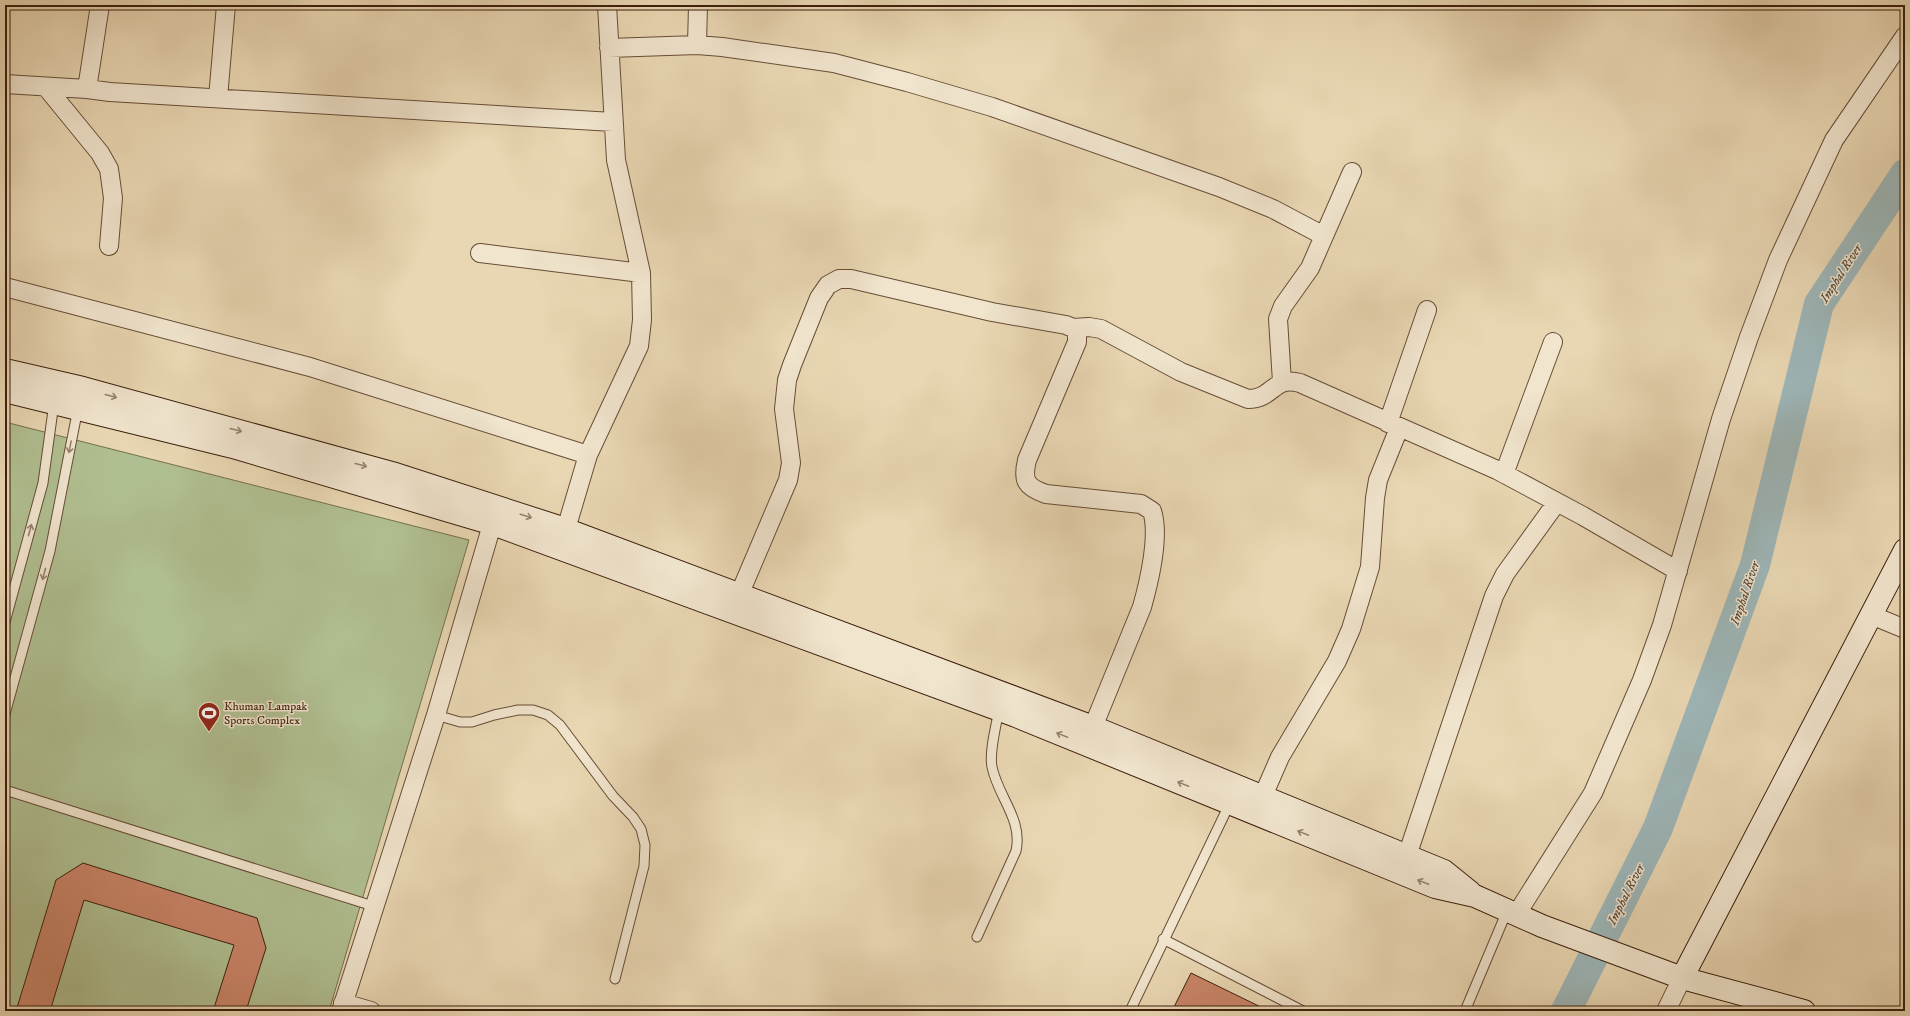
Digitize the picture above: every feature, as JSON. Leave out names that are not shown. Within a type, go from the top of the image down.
[{"type":"main road","points":[[5,370],[57,392],[392,473],[495,515],[562,538],[653,563],[735,602],[1435,887],[1474,896],[1542,926],[1676,976],[1804,1011]]},
{"type":"main road","points":[[5,391],[57,392]]},
{"type":"main road","points":[[1676,976],[1905,550]]},
{"type":"main road","points":[[735,602],[1093,727],[1444,871],[1474,896]]},
{"type":"street","points":[[87,89],[100,5]]},
{"type":"street","points":[[218,98],[226,5]]},
{"type":"street","points":[[562,538],[586,461],[639,346],[642,320],[641,273],[616,160],[607,5]]},
{"type":"street","points":[[697,45],[698,5]]},
{"type":"street","points":[[1511,913],[1593,793],[1644,673],[1662,625],[1721,419],[1778,260],[1834,140],[1869,86],[1905,36]]},
{"type":"street","points":[[609,48],[677,47],[697,45],[739,49],[834,63],[992,107],[1219,187],[1273,209],[1324,236]]},
{"type":"street","points":[[5,84],[87,89],[110,92],[613,122]]},
{"type":"street","points":[[46,86],[100,153],[109,169],[113,198],[109,246]]},
{"type":"street","points":[[1282,382],[1278,319],[1283,306],[1310,268],[1352,172]]},
{"type":"street","points":[[480,252],[641,273]]},
{"type":"street","points":[[735,602],[788,480],[791,463],[784,409],[787,380],[819,298],[828,286],[839,279],[851,279],[972,308],[1066,325],[1073,328],[1089,327],[1101,329],[1181,372],[1248,400],[1258,399],[1268,394],[1282,382],[1288,381],[1300,383],[1504,474],[1557,502],[1678,571]]},
{"type":"street","points":[[5,287],[310,367],[586,461]]},
{"type":"street","points":[[1263,796],[1280,757],[1337,661],[1351,629],[1370,567],[1375,498],[1378,480],[1427,310]]},
{"type":"street","points":[[1073,328],[1077,333],[1077,342],[1027,460],[1024,471],[1026,483],[1032,489],[1046,494],[1141,504],[1152,511],[1155,520],[1156,532],[1147,587],[1142,607],[1093,727]]},
{"type":"street","points":[[1504,474],[1553,342]]},
{"type":"street","points":[[1407,856],[1494,596],[1505,574],[1557,502]]},
{"type":"street","points":[[371,1011],[342,1007],[373,906],[436,715],[495,515]]},
{"type":"street","points":[[1871,614],[1905,629]]},
{"type":"street","points":[[1666,1011],[1676,976]]},
{"type":"lane","points":[[5,622],[43,483],[57,392]]},
{"type":"lane","points":[[5,714],[50,551],[81,398]]},
{"type":"lane","points":[[436,715],[460,722],[472,722],[494,715],[518,710],[533,710],[548,714],[560,725],[613,796],[641,829],[645,845],[644,866],[615,978]]},
{"type":"lane","points":[[977,936],[1016,851],[1018,839],[1013,817],[994,776],[992,765],[999,710]]},
{"type":"lane","points":[[5,790],[373,906]]},
{"type":"lane","points":[[1130,1011],[1163,939],[1230,803]]},
{"type":"lane","points":[[1465,1011],[1511,913]]},
{"type":"lane","points":[[1163,939],[1303,1011]]},
{"type":"green space","name":"Khuman Lampak Sports Complex","points":[[5,422],[469,540],[329,1011],[5,1011]]},
{"type":"building","points":[[83,863],[257,918],[266,948],[246,1011],[213,1011],[234,945],[84,900],[50,1011],[16,1011],[56,880]]},
{"type":"building","points":[[1191,973],[1269,1011],[1172,1011]]},
{"type":"waterway","name":"Imphal River","points":[[1566,1011],[1658,828],[1755,565],[1819,304],[1905,174]]},
{"type":"place","name":"Khuman Lampak Sports Complex","points":[[209,732]]}]
